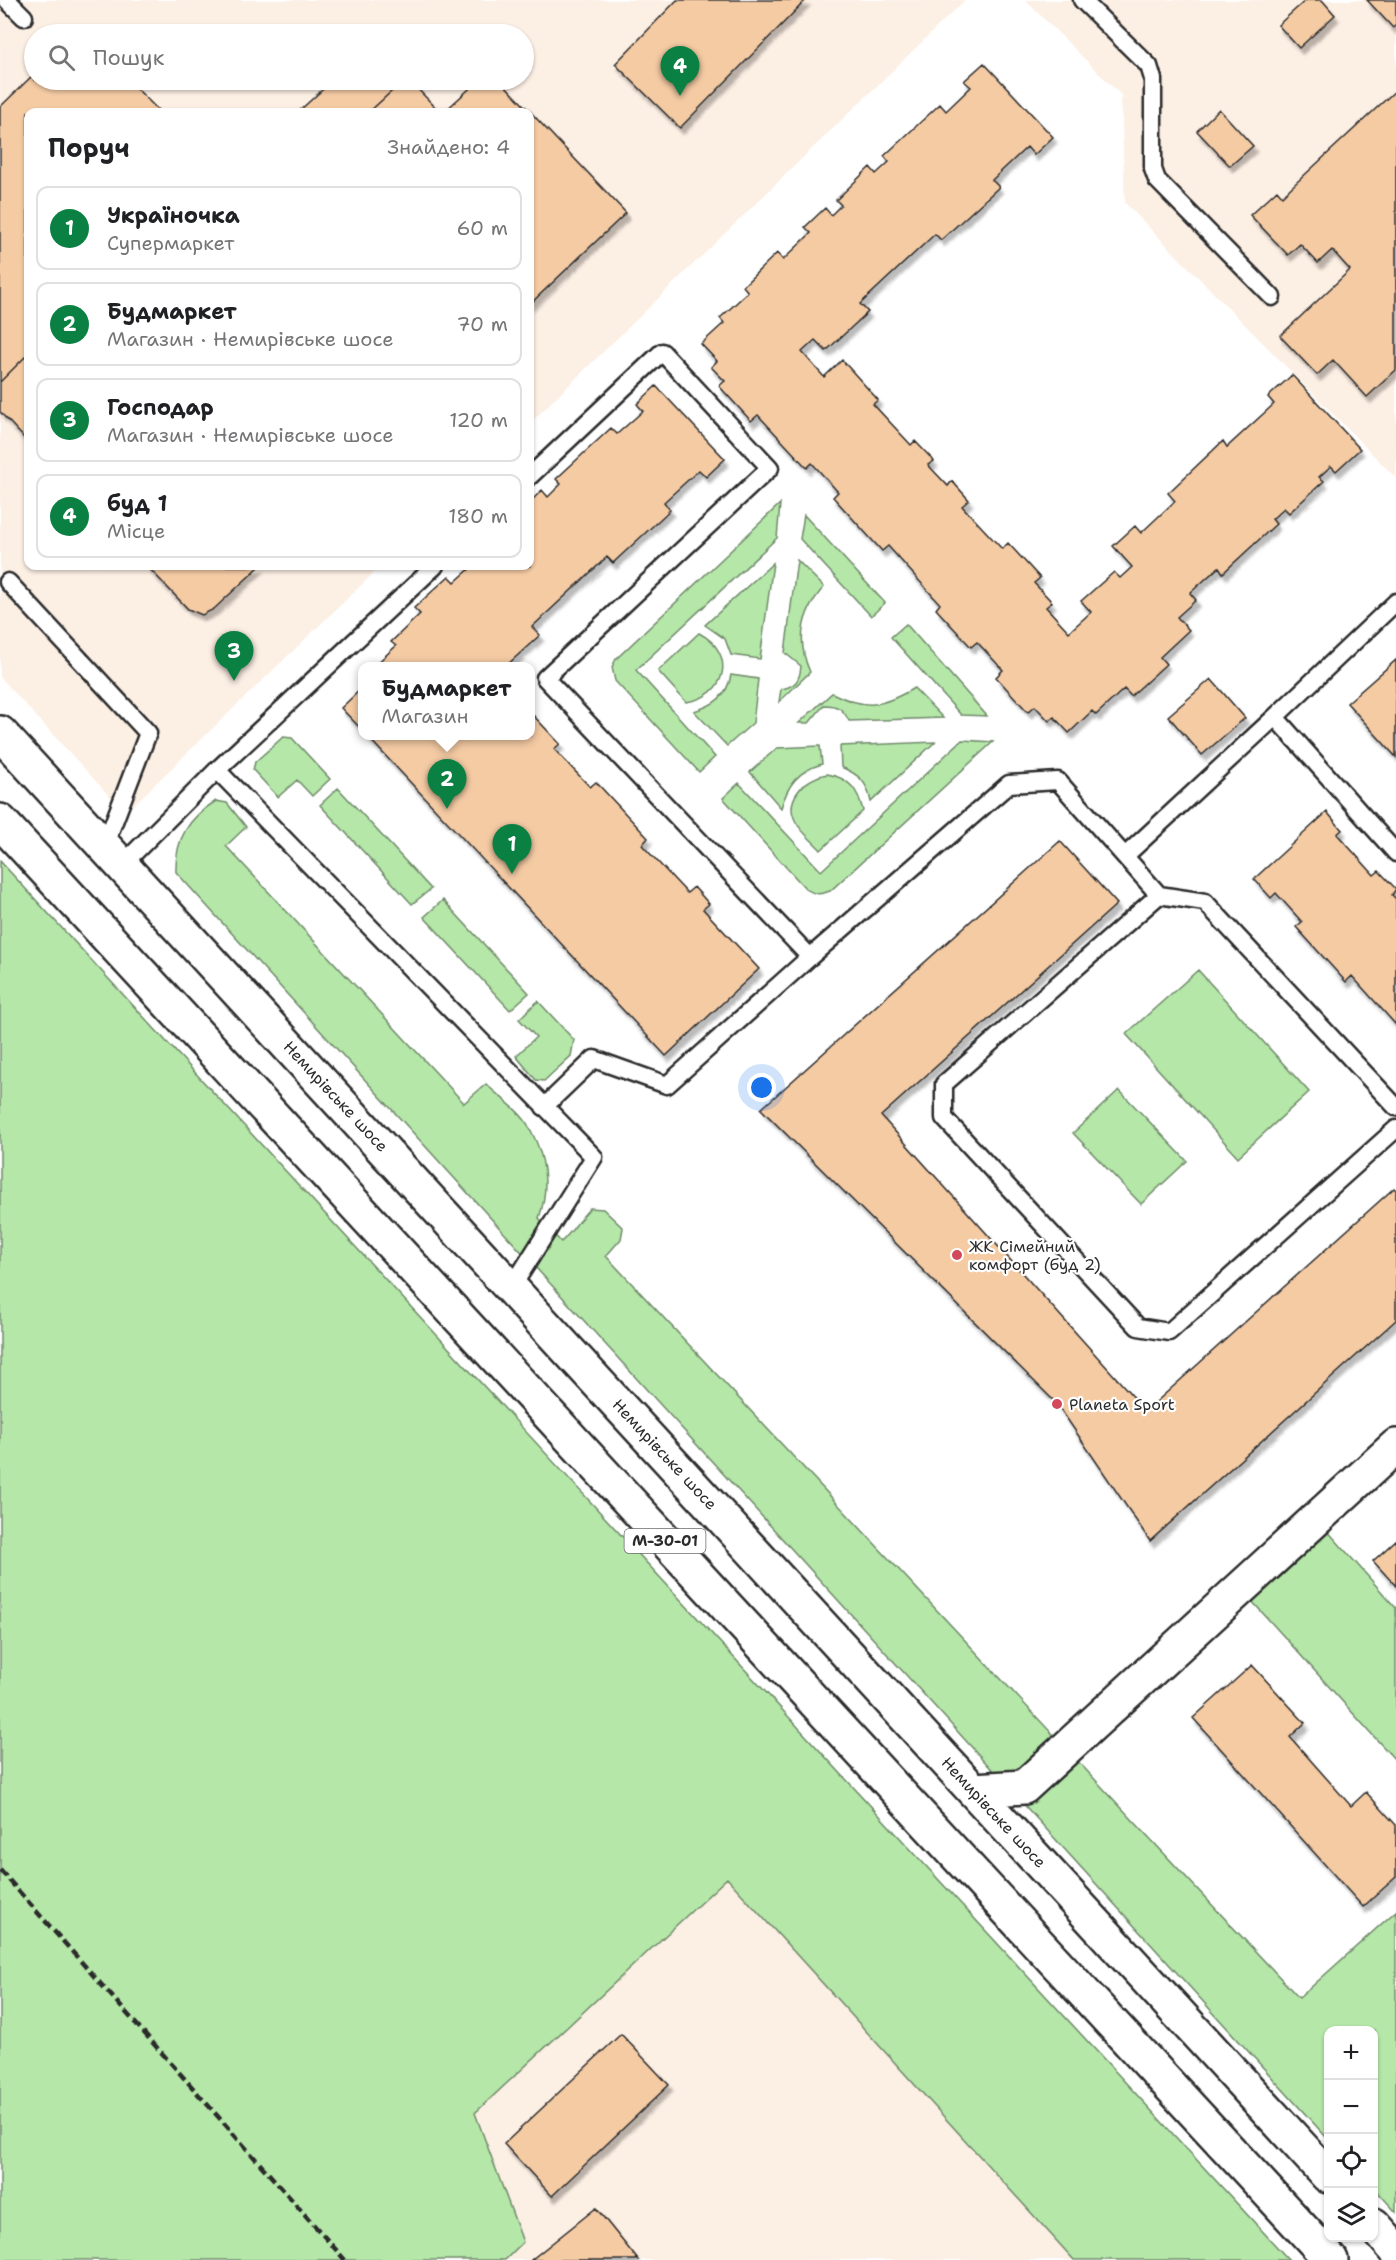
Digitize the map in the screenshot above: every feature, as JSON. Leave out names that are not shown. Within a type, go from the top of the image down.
[{"type":"main road","name":"Немирівське шосе","points":[[0,733],[1324,2171]]},
{"type":"main road","name":"М-30-01","points":[[0,821],[1331,2260]]},
{"type":"main road","points":[[1012,1832],[1024,1787],[1396,1446]]},
{"type":"main road","points":[[973,1790],[1024,1787]]},
{"type":"main road","points":[[1378,2230],[1396,2250]]},
{"type":"lane","points":[[7,0],[24,17]]},
{"type":"lane","points":[[1082,0],[1149,66],[1153,78],[1153,169],[1157,180],[1272,297]]},
{"type":"lane","points":[[534,472],[662,351],[770,468],[545,678],[810,957]]},
{"type":"lane","points":[[114,855],[217,770],[431,570]]},
{"type":"lane","points":[[3,581],[148,733],[114,855]]},
{"type":"lane","points":[[1125,856],[1396,602]]},
{"type":"lane","points":[[1275,717],[1396,853]]},
{"type":"lane","points":[[217,770],[594,1157],[512,1287]]},
{"type":"lane","points":[[544,1107],[594,1059],[667,1085],[1009,784],[1058,781],[1159,895],[1205,902],[1396,1107]]},
{"type":"lane","points":[[1159,895],[944,1084],[944,1118],[1138,1328],[1169,1332],[1396,1129]]},
{"type":"shaded area","points":[[0,0],[965,0],[534,419],[534,108],[24,108],[24,570],[377,570],[125,813],[0,677]]},
{"type":"shaded area","points":[[1025,0],[1396,0],[1396,478],[1125,203],[1121,95]]},
{"type":"shaded area","points":[[727,1878],[1074,2260],[505,2260],[523,2242],[475,2114]]},
{"type":"green space","points":[[780,504],[777,538],[636,670],[715,757],[699,772],[615,681],[612,667],[616,659]]},
{"type":"green space","points":[[804,515],[885,603],[871,616],[800,539]]},
{"type":"green space","points":[[797,560],[824,587],[806,617],[802,638],[810,672],[779,702],[781,689],[793,685],[798,679],[801,666],[785,653]]},
{"type":"green space","points":[[773,563],[760,659],[731,655],[725,639],[705,625]]},
{"type":"green space","points":[[906,624],[987,716],[961,715],[891,637]]},
{"type":"green space","points":[[699,633],[719,652],[722,673],[711,692],[686,702],[658,671]]},
{"type":"green space","points":[[731,675],[758,679],[753,723],[727,746],[694,711],[719,699]]},
{"type":"green space","points":[[914,688],[943,718],[849,721],[840,708],[824,705],[809,723],[799,723],[832,693],[855,702],[874,704],[892,699]]},
{"type":"green space","points":[[283,737],[292,738],[330,779],[312,796],[297,780],[278,797],[253,770],[255,762]]},
{"type":"green space","points":[[962,740],[993,742],[830,891],[823,893],[817,894],[805,888],[723,798],[739,783],[821,871]]},
{"type":"green space","points":[[935,742],[871,802],[862,780],[841,767],[840,746]]},
{"type":"green space","points":[[820,746],[822,764],[806,770],[795,780],[781,808],[750,772],[777,748]]},
{"type":"green space","points":[[827,774],[841,778],[851,786],[858,796],[863,811],[821,850],[798,826],[792,805],[799,790],[805,784]]},
{"type":"green space","points":[[338,788],[431,889],[412,904],[320,805]]},
{"type":"green space","points":[[216,801],[227,803],[246,827],[226,846],[464,1103],[486,1084],[525,1121],[535,1138],[545,1172],[544,1194],[539,1218],[561,1242],[590,1208],[603,1209],[623,1228],[621,1239],[606,1256],[1299,1998],[1396,1911],[1396,2212],[1378,2192],[1378,2026],[1324,2026],[1324,2135],[176,872],[178,850],[185,831],[206,808]]},
{"type":"green space","points":[[0,861],[1289,2260],[1074,2260],[727,1878],[475,2113],[523,2242],[505,2260],[0,2260]]},
{"type":"green space","points":[[443,900],[529,993],[510,1010],[424,917]]},
{"type":"green space","points":[[1198,970],[1309,1092],[1238,1157],[1126,1034]]},
{"type":"green space","points":[[538,1001],[574,1040],[571,1056],[544,1081],[536,1080],[516,1056],[536,1037],[519,1019]]},
{"type":"green space","points":[[1119,1090],[1187,1161],[1141,1204],[1073,1133]]},
{"type":"green space","points":[[1317,1519],[1396,1608],[1396,1761],[1241,1589]]},
{"type":"building","points":[[677,0],[806,0],[680,128],[615,64]]},
{"type":"building","points":[[1306,0],[1322,0],[1335,15],[1299,48],[1278,25]]},
{"type":"building","points":[[1367,0],[1396,0],[1396,25],[1393,28]]},
{"type":"building","points":[[984,63],[1053,137],[1034,155],[1027,147],[992,180],[999,187],[941,240],[935,234],[860,304],[868,312],[826,351],[815,340],[802,352],[824,377],[842,360],[878,400],[873,404],[911,445],[915,441],[934,461],[928,465],[948,486],[952,481],[969,500],[962,506],[1002,549],[1008,543],[1040,578],[1034,583],[1052,602],[1046,607],[1069,632],[1091,612],[1081,601],[1114,572],[1120,578],[1132,567],[1113,546],[1135,526],[1141,533],[1175,501],[1168,493],[1223,441],[1227,447],[1274,404],[1268,397],[1292,375],[1360,449],[1336,471],[1331,466],[1319,477],[1324,481],[1289,513],[1284,508],[1272,519],[1276,524],[1223,573],[1219,567],[1190,593],[1196,600],[1177,617],[1189,630],[1160,657],[1166,664],[1131,696],[1124,689],[1096,715],[1092,711],[1069,733],[1054,717],[1049,721],[1035,706],[1028,712],[996,677],[1003,670],[977,642],[971,647],[936,609],[940,604],[888,546],[882,551],[833,497],[838,492],[812,463],[807,468],[758,415],[751,421],[719,386],[725,381],[711,367],[717,361],[701,344],[724,323],[720,318],[748,292],[743,286],[777,253],[783,260],[811,233],[805,227],[825,208],[831,215],[841,205],[836,200],[870,167],[876,174],[889,162],[884,156],[940,104],[946,111],[971,87],[964,81]]},
{"type":"building","points":[[24,84],[24,90],[138,90],[156,108],[24,108],[24,358],[0,382],[0,107]]},
{"type":"building","points":[[322,90],[393,90],[373,108],[302,108]]},
{"type":"building","points":[[393,90],[419,90],[436,108],[373,108]]},
{"type":"building","points":[[468,90],[509,90],[527,108],[448,108]]},
{"type":"building","points":[[1396,90],[1396,370],[1367,397],[1333,360],[1317,375],[1280,336],[1350,270],[1332,250],[1318,263],[1300,244],[1288,255],[1250,215],[1277,190],[1282,196]]},
{"type":"building","points":[[1219,109],[1253,146],[1230,166],[1197,131]]},
{"type":"building","points":[[534,116],[626,213],[534,300]]},
{"type":"building","points":[[24,358],[24,438],[0,412],[0,382]]},
{"type":"building","points":[[656,386],[725,459],[706,477],[699,470],[664,502],[670,510],[613,563],[607,557],[532,627],[540,635],[510,662],[378,662],[396,646],[391,642],[420,614],[414,608],[449,576],[455,582],[468,570],[534,570],[534,498],[542,490],[548,497],[561,484],[556,479],[611,428],[617,434],[643,411],[637,404]]},
{"type":"building","points":[[151,570],[256,570],[214,609],[202,615],[188,609]]},
{"type":"building","points":[[1396,660],[1396,757],[1347,703]]},
{"type":"building","points":[[1211,679],[1245,718],[1202,755],[1168,716]]},
{"type":"building","points":[[358,692],[358,726],[341,708]]},
{"type":"building","points":[[535,717],[560,744],[554,749],[590,787],[596,782],[648,838],[642,845],[687,893],[694,887],[709,904],[703,909],[759,969],[666,1056],[371,740],[535,740]]},
{"type":"building","points":[[1327,812],[1342,830],[1337,834],[1374,875],[1379,871],[1396,889],[1392,895],[1396,899],[1396,1025],[1352,976],[1346,982],[1296,927],[1302,922],[1276,893],[1271,898],[1254,879]]},
{"type":"building","name":"ЖК Сімейний комфорт (буд 2)","points":[[1060,841],[1117,904],[881,1116],[1146,1411],[1394,1188],[1396,1190],[1396,1320],[1150,1541],[1057,1404],[761,1109]]},
{"type":"building","points":[[1396,1540],[1396,1586],[1373,1561]]},
{"type":"building","points":[[1252,1665],[1305,1723],[1290,1737],[1351,1806],[1366,1792],[1396,1825],[1396,1877],[1363,1907],[1193,1718]]},
{"type":"building","points":[[621,2034],[669,2085],[552,2196],[504,2144]]},
{"type":"building","points":[[596,2208],[638,2260],[531,2260]]},
{"type":"railway","points":[[0,1870],[345,2260]]},
{"type":"place","name":"буд 1","points":[[680,96]]},
{"type":"place","name":"Господар","points":[[234,681]]},
{"type":"place","name":"Будмаркет","points":[[447,809]]},
{"type":"place","name":"Україночка","points":[[512,874]]},
{"type":"place","name":"ЖК Сімейний комфорт (буд 2)","points":[[957,1255]]},
{"type":"place","name":"Planeta Sport","points":[[1057,1404]]}]
